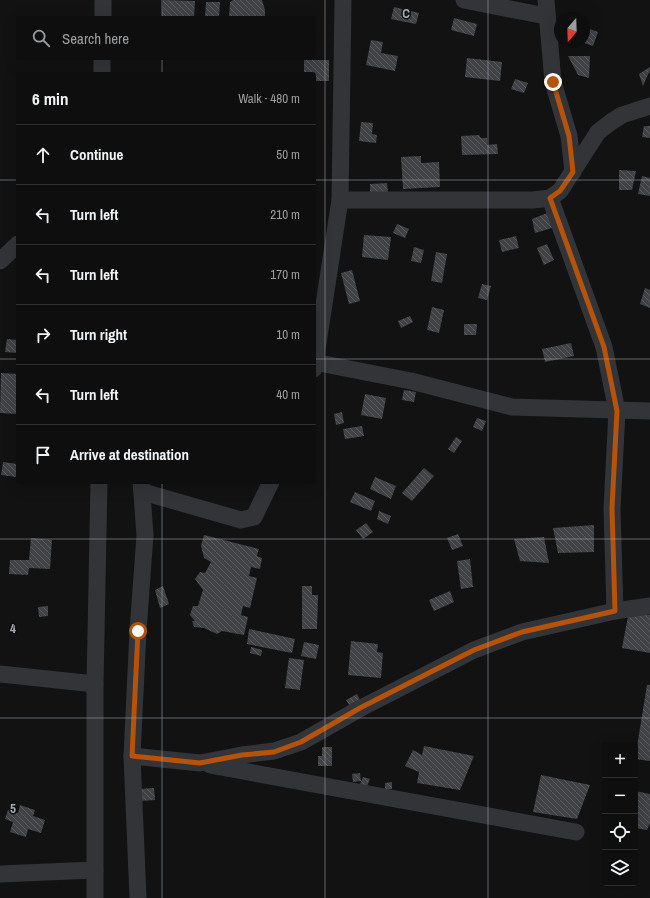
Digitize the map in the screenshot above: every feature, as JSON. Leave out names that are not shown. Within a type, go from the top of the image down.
[{"type":"street","points":[[103,0],[103,16]]},
{"type":"street","points":[[316,351],[340,200],[342,0]]},
{"type":"street","points":[[464,0],[546,8],[553,82],[569,136],[573,172]]},
{"type":"street","points":[[102,60],[102,72]]},
{"type":"street","points":[[340,200],[533,200],[550,198],[560,191],[598,132],[622,115],[650,106]]},
{"type":"street","points":[[550,198],[604,347],[617,411],[612,508],[615,611]]},
{"type":"street","points":[[0,261],[16,246]]},
{"type":"street","points":[[316,364],[411,381],[512,407],[650,411]]},
{"type":"street","points":[[95,898],[95,684],[99,484]]},
{"type":"street","points":[[138,898],[132,756],[144,535],[142,487],[241,520],[254,517],[270,484]]},
{"type":"street","points":[[200,763],[242,755],[274,752],[301,742],[360,708],[474,650],[522,632],[615,611],[650,606]]},
{"type":"street","points":[[0,674],[95,684]]},
{"type":"street","points":[[132,756],[200,763],[576,832]]},
{"type":"street","points":[[0,874],[95,870]]},
{"type":"building","points":[[163,0],[195,1],[194,16],[162,16]]},
{"type":"building","points":[[233,0],[262,0],[265,16],[229,16],[230,2]]},
{"type":"building","points":[[206,2],[220,2],[219,16],[205,16]]},
{"type":"building","points":[[394,7],[419,13],[416,24],[391,19]]},
{"type":"building","points":[[454,18],[477,24],[474,36],[451,30]]},
{"type":"building","points":[[590,29],[598,32],[593,46],[590,45]]},
{"type":"building","points":[[371,40],[383,42],[381,53],[398,56],[395,71],[366,65]]},
{"type":"building","points":[[568,56],[590,56],[589,78],[578,75]]},
{"type":"building","points":[[467,58],[502,62],[500,81],[465,77]]},
{"type":"building","points":[[304,60],[329,60],[329,81],[316,81],[316,72],[304,72]]},
{"type":"building","points":[[650,67],[650,70],[643,86],[639,74]]},
{"type":"building","points":[[515,79],[528,83],[524,93],[511,89]]},
{"type":"building","points":[[361,122],[373,123],[372,134],[377,135],[376,143],[359,141]]},
{"type":"building","points":[[644,126],[650,126],[650,138],[642,137]]},
{"type":"building","points":[[479,135],[481,138],[487,138],[487,145],[497,144],[498,154],[462,155],[461,136]]},
{"type":"building","points":[[421,156],[421,163],[439,162],[440,187],[403,189],[401,157]]},
{"type":"building","points":[[619,170],[636,171],[632,190],[619,190]]},
{"type":"building","points":[[642,176],[650,178],[650,196],[638,194]]},
{"type":"building","points":[[387,183],[388,193],[370,194],[370,184]]},
{"type":"building","points":[[547,213],[552,228],[535,233],[532,219]]},
{"type":"building","points":[[397,224],[409,229],[405,238],[393,233]]},
{"type":"building","points":[[364,235],[391,237],[388,260],[362,257]]},
{"type":"building","points":[[516,236],[519,248],[502,252],[499,240]]},
{"type":"building","points":[[547,244],[554,260],[544,265],[537,248]]},
{"type":"building","points":[[414,247],[424,250],[421,263],[411,261]]},
{"type":"building","points":[[436,252],[447,254],[442,283],[431,281]]},
{"type":"building","points":[[352,270],[360,301],[349,304],[341,273]]},
{"type":"building","points":[[482,284],[491,286],[487,300],[478,298]]},
{"type":"building","points":[[645,288],[650,290],[650,308],[640,304]]},
{"type":"building","points":[[432,307],[444,310],[439,333],[427,330]]},
{"type":"building","points":[[410,316],[413,322],[401,328],[398,321]]},
{"type":"building","points":[[464,324],[477,324],[476,335],[464,335]]},
{"type":"building","points":[[7,339],[16,340],[16,353],[5,352]]},
{"type":"building","points":[[571,343],[574,356],[545,362],[542,349]]},
{"type":"building","points":[[1,373],[16,374],[16,414],[0,413]]},
{"type":"building","points":[[404,390],[416,392],[414,402],[402,400]]},
{"type":"building","points":[[365,394],[386,398],[382,419],[361,415]]},
{"type":"building","points":[[342,412],[344,423],[336,425],[334,414]]},
{"type":"building","points":[[477,418],[486,421],[482,431],[473,427]]},
{"type":"building","points":[[362,426],[364,436],[345,439],[343,429]]},
{"type":"building","points":[[456,437],[462,441],[454,453],[448,449]]},
{"type":"building","points":[[3,462],[16,464],[16,477],[1,475]]},
{"type":"building","points":[[424,468],[434,476],[412,501],[402,493]]},
{"type":"building","points":[[375,477],[396,486],[391,499],[370,489]]},
{"type":"building","points":[[355,492],[375,501],[371,511],[350,502]]},
{"type":"building","points":[[379,511],[391,516],[388,524],[377,519]]},
{"type":"building","points":[[366,523],[373,532],[363,539],[356,530]]},
{"type":"building","points":[[594,525],[594,552],[558,553],[553,528]]},
{"type":"building","points":[[458,534],[463,546],[452,550],[447,538]]},
{"type":"building","points":[[204,535],[259,549],[257,556],[262,558],[260,569],[251,567],[249,576],[257,578],[250,608],[243,606],[241,615],[248,617],[244,635],[222,631],[217,634],[204,628],[194,627],[192,621],[195,621],[190,615],[193,606],[198,606],[203,590],[195,579],[200,572],[205,573],[211,562],[204,558],[201,546]]},
{"type":"building","points":[[544,537],[549,563],[520,561],[514,539]]},
{"type":"building","points":[[31,538],[52,540],[50,569],[29,568],[28,575],[9,574],[10,560],[29,560]]},
{"type":"building","points":[[470,559],[473,587],[461,589],[457,561]]},
{"type":"building","points":[[163,586],[169,604],[160,608],[155,590]]},
{"type":"building","points":[[302,586],[312,586],[312,595],[318,595],[317,629],[302,629]]},
{"type":"building","points":[[450,591],[454,602],[434,611],[429,600]]},
{"type":"building","points":[[48,606],[48,616],[39,617],[38,607]]},
{"type":"building","points":[[629,611],[650,615],[650,653],[622,648]]},
{"type":"building","points":[[249,629],[295,639],[292,653],[247,644]]},
{"type":"building","points":[[351,641],[378,644],[377,652],[383,653],[381,678],[348,675]]},
{"type":"building","points":[[304,642],[319,645],[316,659],[301,656]]},
{"type":"building","points":[[251,647],[262,650],[261,656],[250,653]]},
{"type":"building","points":[[289,658],[304,660],[300,690],[285,688]]},
{"type":"building","points":[[647,685],[650,685],[650,761],[638,759],[638,742]]},
{"type":"building","points":[[357,694],[361,702],[351,708],[346,700]]},
{"type":"building","points":[[424,746],[474,756],[460,790],[417,783],[419,772],[405,766],[413,750],[422,755]]},
{"type":"building","points":[[322,747],[332,747],[332,766],[318,766],[318,756],[322,756]]},
{"type":"building","points":[[360,773],[361,781],[353,782],[352,774]]},
{"type":"building","points":[[541,775],[590,785],[577,819],[533,812]]},
{"type":"building","points":[[363,777],[370,779],[367,786],[360,784]]},
{"type":"building","points":[[392,782],[392,789],[385,789],[385,783]]},
{"type":"building","points":[[154,788],[155,800],[140,801],[139,789]]},
{"type":"building","points":[[638,792],[650,794],[650,823],[647,830],[638,828]]},
{"type":"building","points":[[20,805],[35,810],[33,816],[45,820],[41,833],[28,829],[26,837],[10,832],[13,822],[5,819],[8,810],[18,813]]},
{"type":"route","points":[[138,631],[132,756],[200,763],[242,755],[274,752],[301,742],[360,708],[474,650],[522,632],[615,611],[612,508],[617,411],[604,347],[550,198],[560,191],[573,172],[569,136],[553,82]]}]
